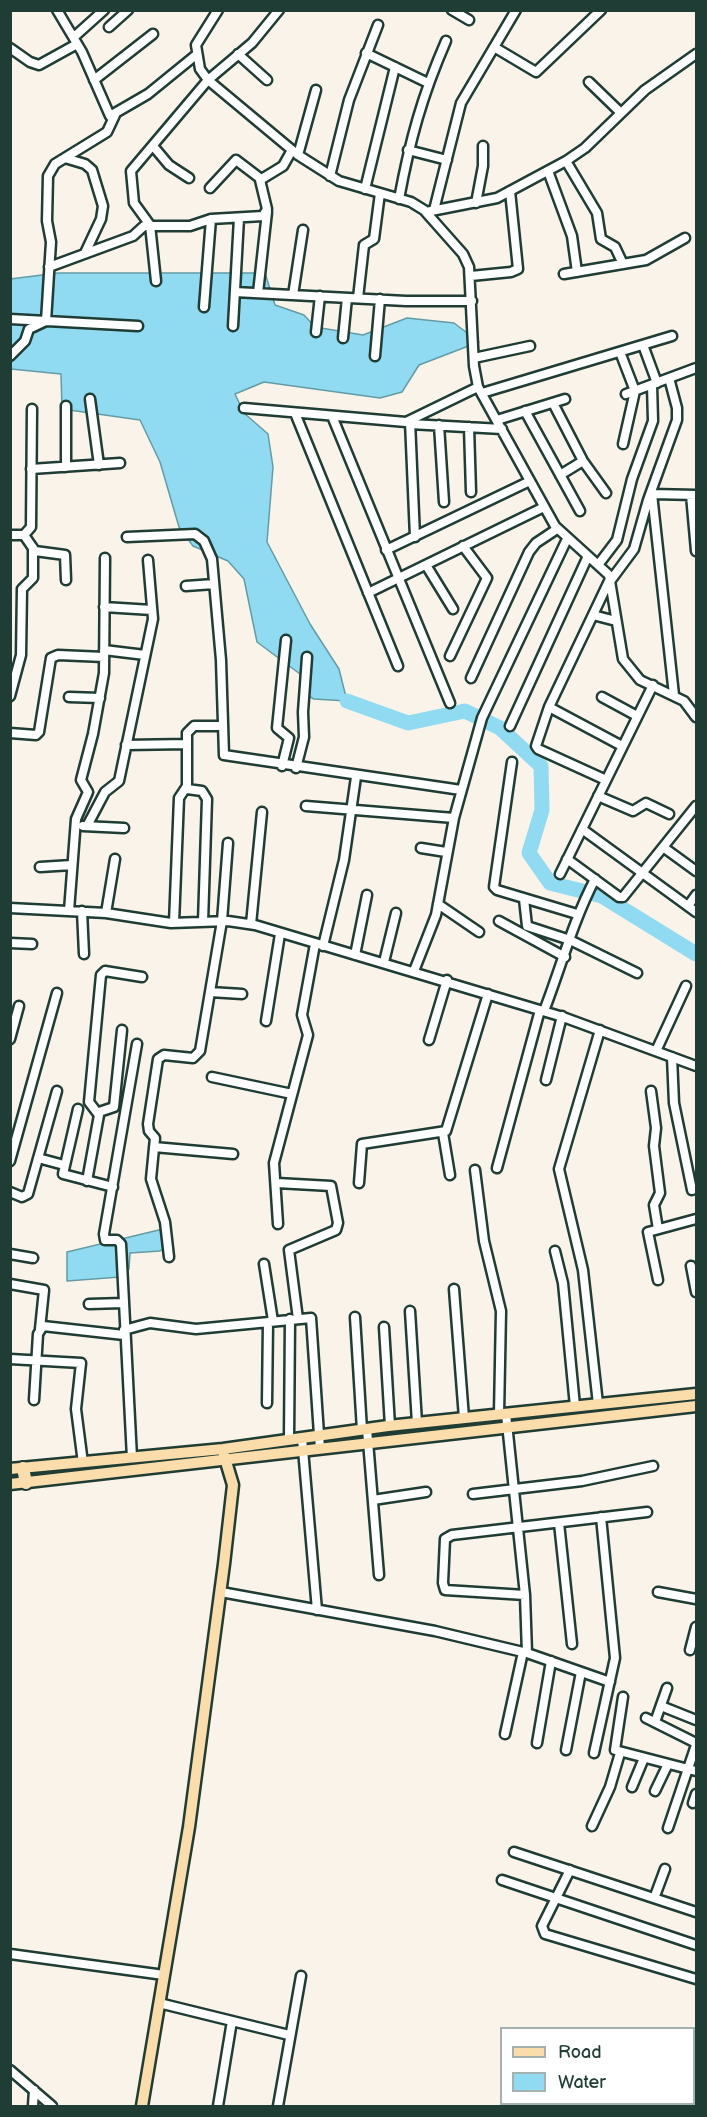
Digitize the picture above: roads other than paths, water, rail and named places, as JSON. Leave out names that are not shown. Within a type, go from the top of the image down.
[{"type":"highway","points":[[17,1468],[26,1482]]},
{"type":"main road","points":[[17,1468],[223,1449],[364,1429],[696,1394]]},
{"type":"main road","points":[[10,1484],[696,1406]]},
{"type":"main road","points":[[142,2106],[189,1827],[220,1592],[232,1485],[223,1449]]},
{"type":"street","points":[[57,10],[75,40],[108,113],[115,115]]},
{"type":"street","points":[[10,48],[30,62],[39,65],[75,40],[104,10]]},
{"type":"street","points":[[109,27],[128,10]]},
{"type":"street","points":[[218,10],[196,45],[200,69],[208,80],[295,152],[330,176],[411,202],[430,211],[463,254],[471,276],[474,358],[480,390],[557,529],[611,579],[623,659],[640,680],[684,701],[696,717]]},
{"type":"street","points":[[156,281],[150,225],[134,203],[130,178],[132,169],[208,80],[257,38],[279,10]]},
{"type":"street","points":[[452,10],[468,20]]},
{"type":"street","points":[[430,211],[447,160],[461,103],[516,10]]},
{"type":"street","points":[[494,47],[536,72],[601,10]]},
{"type":"street","points":[[330,176],[349,100],[378,25]]},
{"type":"street","points":[[94,80],[153,34]]},
{"type":"street","points":[[399,199],[408,150],[428,83],[446,41]]},
{"type":"street","points":[[366,53],[428,83]]},
{"type":"street","points":[[238,54],[267,80]]},
{"type":"street","points":[[430,211],[497,198],[566,161],[645,90],[696,54]]},
{"type":"street","points":[[46,321],[49,267],[48,176],[53,166],[107,132],[115,115],[148,94],[196,55]]},
{"type":"street","points":[[365,189],[395,67]]},
{"type":"street","points":[[589,82],[621,113]]},
{"type":"street","points":[[261,179],[283,166],[295,152],[316,90]]},
{"type":"street","points":[[153,146],[169,165],[189,178]]},
{"type":"street","points":[[476,203],[483,166],[483,146]]},
{"type":"street","points":[[408,150],[447,160]]},
{"type":"street","points":[[65,158],[86,164],[92,170],[103,206],[101,219],[85,253]]},
{"type":"street","points":[[210,188],[236,160],[261,179],[267,212],[258,293]]},
{"type":"street","points":[[566,161],[597,213],[601,239],[615,247],[623,264]]},
{"type":"street","points":[[548,171],[572,236],[577,272]]},
{"type":"street","points":[[471,276],[511,272],[518,268],[510,191]]},
{"type":"street","points":[[358,298],[364,245],[374,239],[380,193]]},
{"type":"street","points":[[49,267],[133,236],[139,228],[150,225],[190,226],[211,219],[262,216],[267,212]]},
{"type":"street","points":[[233,326],[239,218]]},
{"type":"street","points":[[204,307],[211,219]]},
{"type":"street","points":[[293,295],[303,230]]},
{"type":"street","points":[[564,274],[646,261],[685,238]]},
{"type":"street","points":[[235,292],[472,301]]},
{"type":"street","points":[[316,332],[320,296]]},
{"type":"street","points":[[343,338],[347,298]]},
{"type":"street","points":[[375,356],[380,299]]},
{"type":"street","points":[[10,319],[138,326]]},
{"type":"street","points":[[10,356],[25,341],[29,329],[46,321]]},
{"type":"street","points":[[410,422],[480,390],[672,336]]},
{"type":"street","points":[[598,565],[620,533],[632,479],[653,421],[654,384],[643,345]]},
{"type":"street","points":[[474,358],[530,346]]},
{"type":"street","points":[[620,352],[631,392],[623,444]]},
{"type":"street","points":[[631,392],[696,368]]},
{"type":"street","points":[[606,780],[537,748],[549,707],[593,615],[611,579],[634,549],[677,420],[677,408],[669,378]]},
{"type":"street","points":[[90,399],[99,465]]},
{"type":"street","points":[[497,420],[565,399]]},
{"type":"street","points":[[553,403],[583,460],[606,493]]},
{"type":"street","points":[[66,406],[66,467]]},
{"type":"street","points":[[244,408],[502,429]]},
{"type":"street","points":[[10,535],[24,535],[31,527],[32,409]]},
{"type":"street","points":[[525,411],[580,511]]},
{"type":"street","points":[[296,413],[398,666]]},
{"type":"street","points":[[332,416],[450,703]]},
{"type":"street","points":[[410,422],[415,537]]},
{"type":"street","points":[[439,425],[444,502]]},
{"type":"street","points":[[469,427],[471,492]]},
{"type":"street","points":[[560,476],[583,460]]},
{"type":"street","points":[[31,469],[120,463]]},
{"type":"street","points":[[386,550],[530,482]]},
{"type":"street","points":[[651,493],[694,495],[696,551]]},
{"type":"street","points":[[651,493],[674,695]]},
{"type":"street","points":[[368,593],[544,507]]},
{"type":"street","points":[[471,678],[529,552],[536,543],[557,529]]},
{"type":"street","points":[[10,696],[21,655],[22,589],[33,578],[33,548],[24,535]]},
{"type":"street","points":[[127,537],[199,535],[211,555],[222,660],[222,752],[226,757],[461,790]]},
{"type":"street","points":[[414,971],[438,904],[454,818],[482,718],[567,539]]},
{"type":"street","points":[[450,656],[487,578],[463,546]]},
{"type":"street","points":[[33,548],[64,555],[66,580]]},
{"type":"street","points":[[510,726],[588,556]]},
{"type":"street","points":[[69,911],[75,826],[77,815],[87,795],[81,780],[100,698],[104,653],[105,558]]},
{"type":"street","points":[[87,826],[105,792],[118,784],[152,610],[148,560]]},
{"type":"street","points":[[426,565],[453,609]]},
{"type":"street","points":[[186,586],[214,584]]},
{"type":"street","points":[[104,607],[152,610]]},
{"type":"street","points":[[593,615],[616,621]]},
{"type":"street","points":[[282,766],[289,738],[277,728],[286,640]]},
{"type":"street","points":[[10,734],[33,735],[39,732],[51,658],[58,655],[104,653],[145,655]]},
{"type":"street","points":[[296,768],[300,744],[304,737],[303,712],[308,657]]},
{"type":"street","points":[[560,874],[652,685]]},
{"type":"street","points":[[69,697],[100,698]]},
{"type":"street","points":[[602,697],[638,716]]},
{"type":"street","points":[[549,707],[622,746]]},
{"type":"street","points":[[174,923],[179,798],[187,789],[187,744],[191,727],[222,726]]},
{"type":"street","points":[[126,745],[187,744]]},
{"type":"street","points":[[512,762],[494,887],[524,899],[577,914]]},
{"type":"street","points":[[278,1224],[274,1162],[309,1031],[302,1015],[319,945],[343,867],[356,777]]},
{"type":"street","points":[[187,789],[202,790],[206,796],[202,922]]},
{"type":"street","points":[[598,796],[633,812],[646,803],[669,814]]},
{"type":"street","points":[[306,806],[454,818]]},
{"type":"street","points":[[567,859],[621,898],[696,806]]},
{"type":"street","points":[[250,924],[262,812]]},
{"type":"street","points":[[75,826],[124,828]]},
{"type":"street","points":[[582,829],[696,912]]},
{"type":"street","points":[[169,1257],[165,1222],[152,1187],[154,1134],[147,1128],[158,1059],[164,1054],[190,1058],[198,1054],[222,921],[228,843]]},
{"type":"street","points":[[663,847],[696,871]]},
{"type":"street","points":[[421,848],[446,852]]},
{"type":"street","points":[[106,913],[115,859]]},
{"type":"street","points":[[40,867],[72,865]]},
{"type":"street","points":[[497,1167],[542,1010],[565,957],[577,914],[595,879]]},
{"type":"street","points":[[355,955],[367,895]]},
{"type":"street","points":[[688,906],[696,895]]},
{"type":"street","points":[[524,899],[527,926],[570,940],[637,974]]},
{"type":"street","points":[[438,904],[479,932]]},
{"type":"street","points":[[10,908],[106,913],[174,923],[222,921],[250,924],[447,980],[562,1016],[696,1066]]},
{"type":"street","points":[[82,911],[84,954]]},
{"type":"street","points":[[384,962],[396,913]]},
{"type":"street","points":[[500,921],[565,957]]},
{"type":"street","points":[[266,1021],[280,934]]},
{"type":"street","points":[[10,943],[32,944]]},
{"type":"street","points":[[99,1112],[89,1102],[101,975],[105,971],[142,977]]},
{"type":"street","points":[[429,1040],[447,980]]},
{"type":"street","points":[[656,1051],[686,986]]},
{"type":"street","points":[[210,992],[242,994]]},
{"type":"street","points":[[10,1161],[57,993]]},
{"type":"street","points":[[359,1183],[362,1144],[443,1133],[449,1128],[488,994]]},
{"type":"street","points":[[10,1039],[19,1006]]},
{"type":"street","points":[[546,1080],[562,1016]]},
{"type":"street","points":[[99,1112],[114,1107],[122,1030]]},
{"type":"street","points":[[598,1404],[583,1270],[559,1168],[600,1030]]},
{"type":"street","points":[[132,1458],[121,1244],[117,1240],[105,1240],[104,1237],[137,1044]]},
{"type":"street","points":[[672,1057],[674,1103],[692,1190]]},
{"type":"street","points":[[212,1077],[292,1094]]},
{"type":"street","points":[[10,1192],[26,1197],[57,1091]]},
{"type":"street","points":[[651,1091],[656,1128],[654,1146],[660,1193],[654,1205],[658,1229]]},
{"type":"street","points":[[78,1109],[64,1165],[65,1177],[113,1187]]},
{"type":"street","points":[[87,1181],[99,1112]]},
{"type":"street","points":[[443,1133],[450,1175]]},
{"type":"street","points":[[154,1147],[233,1154]]},
{"type":"street","points":[[38,1158],[64,1165]]},
{"type":"street","points":[[475,1170],[484,1241],[501,1311],[503,1414],[507,1426],[525,1594],[525,1652],[505,1734]]},
{"type":"street","points":[[277,1184],[331,1186],[338,1223],[336,1230],[289,1250],[294,1319],[289,1440]]},
{"type":"street","points":[[658,1280],[648,1232],[696,1219]]},
{"type":"street","points":[[555,1251],[563,1283],[575,1407]]},
{"type":"street","points":[[10,1254],[33,1258]]},
{"type":"street","points":[[264,1264],[270,1322],[267,1403]]},
{"type":"street","points":[[691,1266],[696,1292]]},
{"type":"street","points":[[10,1284],[44,1290],[34,1400]]},
{"type":"street","points":[[454,1289],[464,1418]]},
{"type":"street","points":[[89,1304],[123,1303]]},
{"type":"street","points":[[410,1311],[417,1423]]},
{"type":"street","points":[[40,1329],[47,1325],[124,1333],[150,1323],[196,1329],[308,1317],[312,1321],[320,1449]]},
{"type":"street","points":[[355,1317],[379,1575]]},
{"type":"street","points":[[384,1327],[390,1426]]},
{"type":"street","points":[[10,1359],[81,1363],[76,1409],[83,1463]]},
{"type":"street","points":[[302,1438],[317,1610]]},
{"type":"street","points":[[473,1494],[582,1481],[653,1466]]},
{"type":"street","points":[[373,1500],[426,1492]]},
{"type":"street","points":[[525,1594],[448,1591],[443,1583],[444,1543],[448,1536],[647,1512]]},
{"type":"street","points":[[594,1753],[615,1653],[601,1517]]},
{"type":"street","points":[[559,1523],[572,1644]]},
{"type":"street","points":[[220,1592],[435,1630],[525,1652],[610,1682]]},
{"type":"street","points":[[658,1592],[696,1599]]},
{"type":"street","points":[[690,1650],[696,1628]]},
{"type":"street","points":[[537,1743],[551,1661]]},
{"type":"street","points":[[566,1750],[581,1672]]},
{"type":"street","points":[[655,1722],[667,1688]]},
{"type":"street","points":[[623,1698],[614,1747],[620,1753],[693,1770]]},
{"type":"street","points":[[661,1706],[696,1720]]},
{"type":"street","points":[[646,1718],[696,1744],[693,1770],[668,1828]]},
{"type":"street","points":[[592,1826],[610,1787],[620,1753]]},
{"type":"street","points":[[632,1787],[644,1758]]},
{"type":"street","points":[[655,1791],[668,1764]]},
{"type":"street","points":[[514,1852],[655,1896],[696,1912]]},
{"type":"street","points":[[655,1896],[665,1869]]},
{"type":"street","points":[[570,1870],[542,1926],[545,1934],[696,1979]]},
{"type":"street","points":[[502,1880],[696,1945]]},
{"type":"street","points":[[10,1954],[164,1975]]},
{"type":"street","points":[[278,2106],[301,1976]]},
{"type":"street","points":[[159,2003],[289,2035]]},
{"type":"street","points":[[218,2106],[231,2021]]},
{"type":"street","points":[[10,2070],[52,2106]]},
{"type":"street","points":[[33,2106],[34,2090]]},
{"type":"water","points":[[58,273],[265,273],[275,305],[304,315],[315,327],[363,335],[407,318],[454,323],[479,342],[419,365],[402,392],[380,398],[264,382],[235,394],[244,413],[268,434],[273,467],[267,542],[310,624],[339,669],[347,701],[314,699],[301,692],[300,674],[257,642],[244,579],[228,561],[193,546],[179,527],[160,462],[140,420],[62,409],[61,374],[11,369],[10,279]]},
{"type":"water","points":[[163,1229],[172,1243],[160,1251],[130,1253],[129,1269],[120,1277],[67,1281],[67,1252]]},
{"type":"waterway","points":[[347,701],[408,723],[465,711],[500,728],[541,766],[542,810],[529,853],[550,883],[602,896],[696,954]]}]
